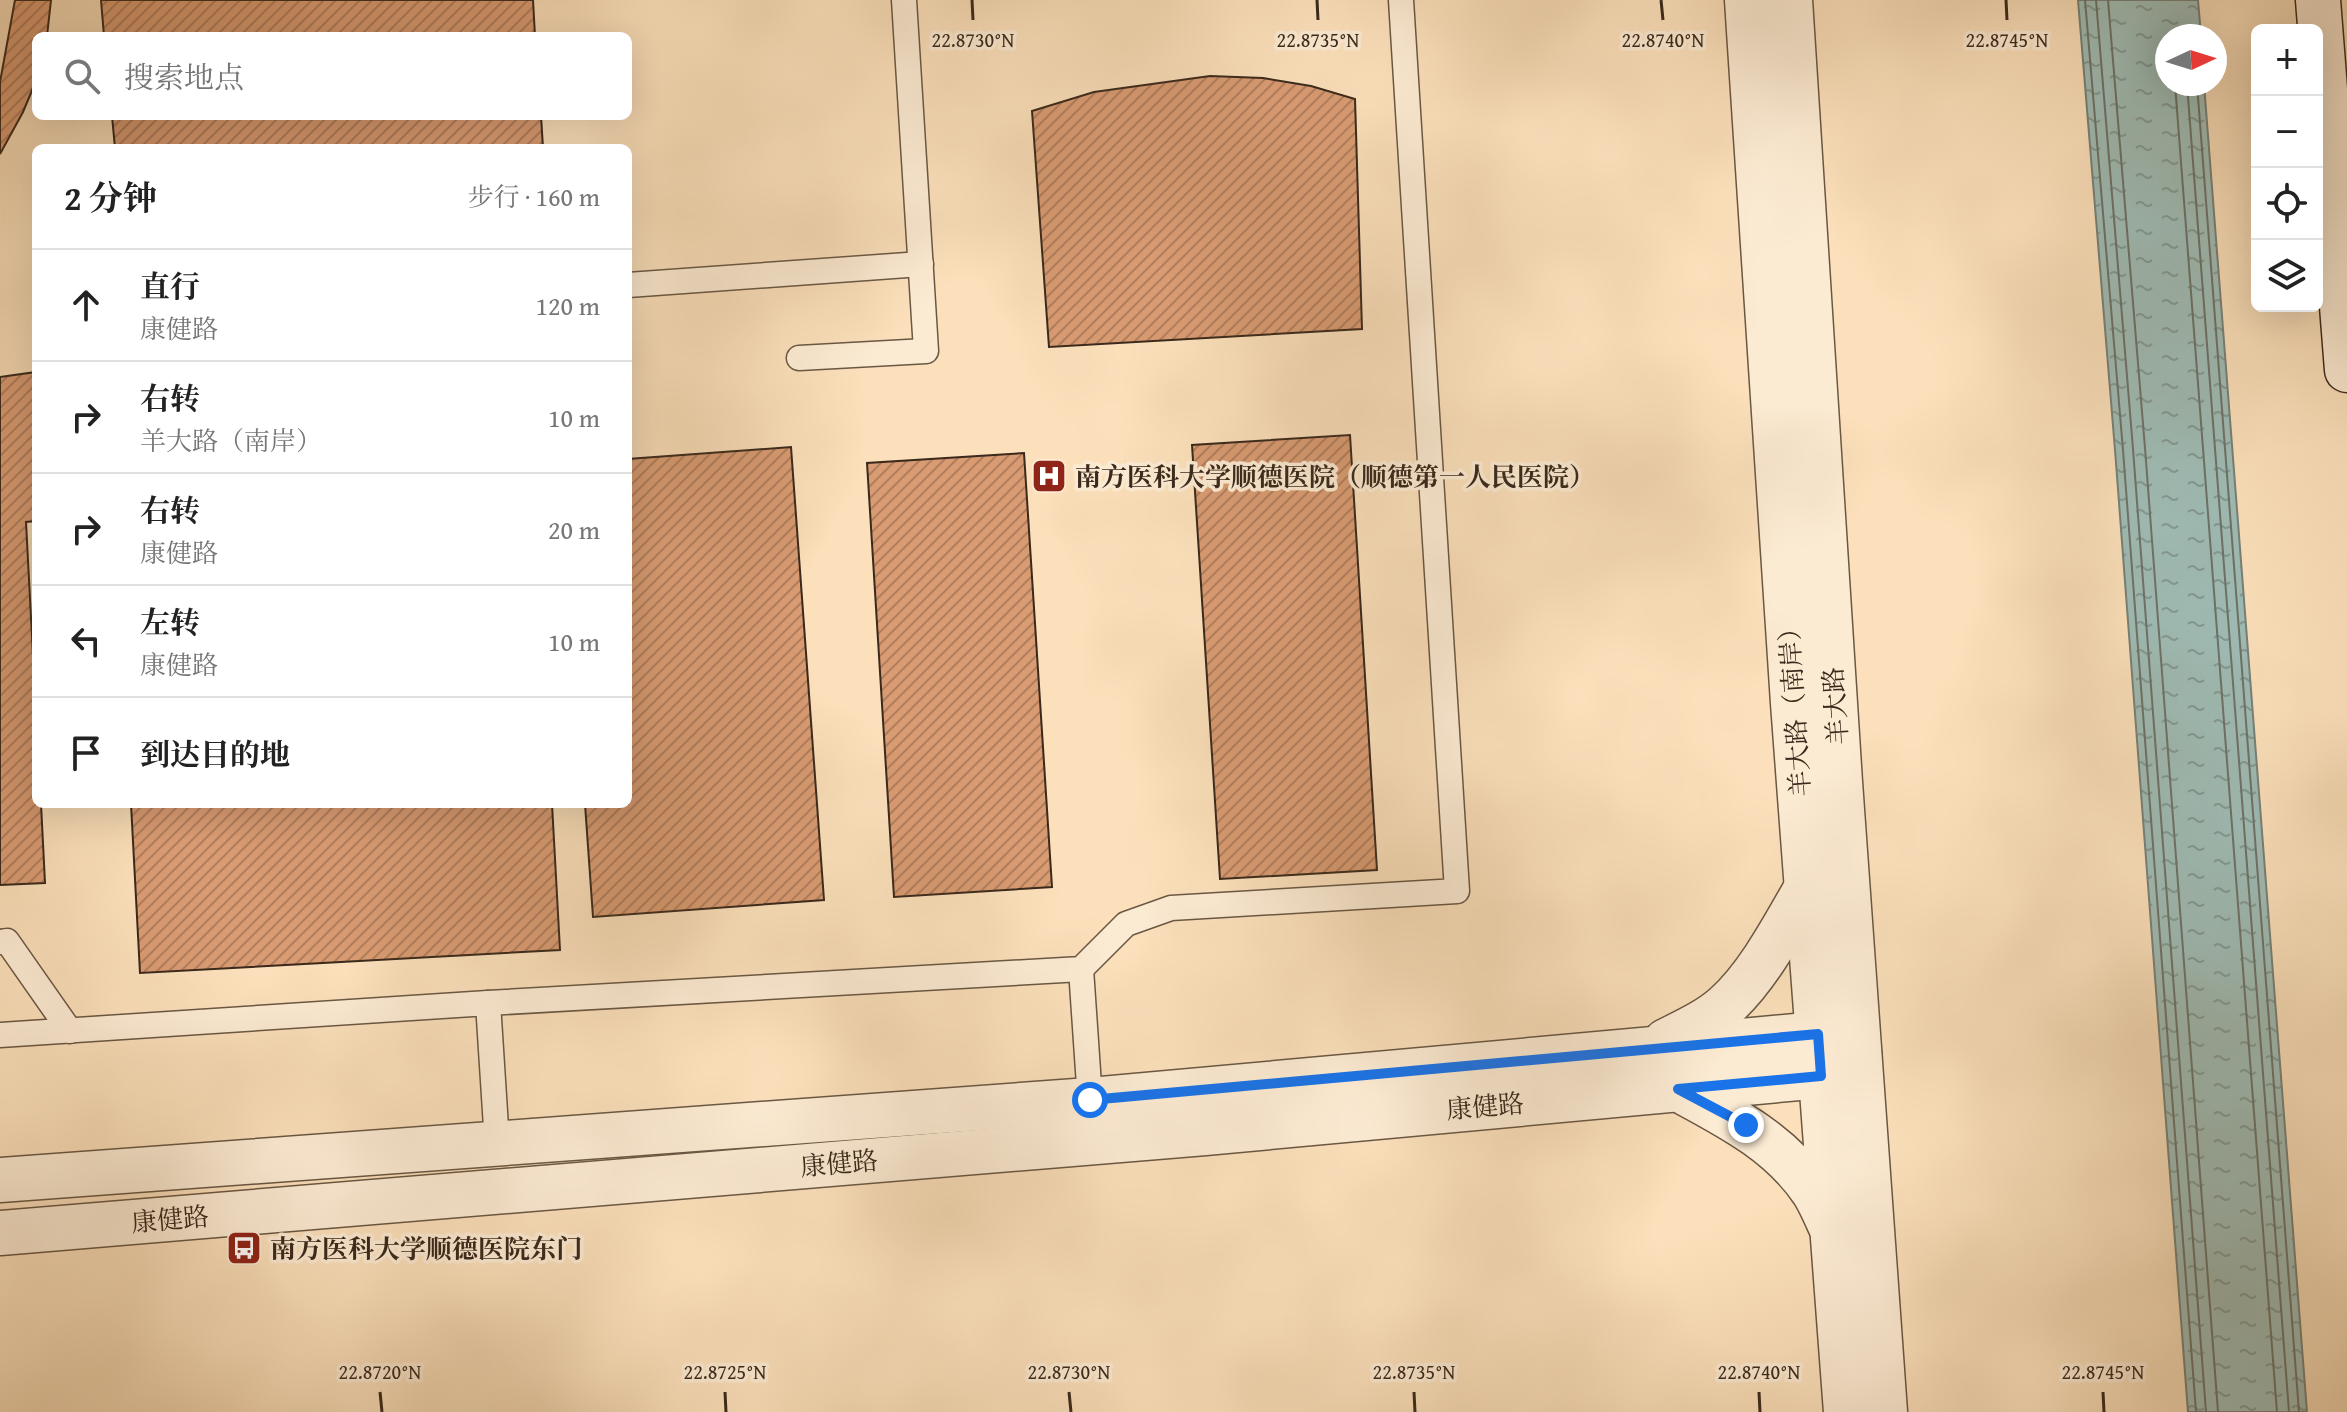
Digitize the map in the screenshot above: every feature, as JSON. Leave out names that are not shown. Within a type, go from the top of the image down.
[{"type":"street","name":"羊大路（南岸）","points":[[1747,0],[1846,1412]]},
{"type":"street","name":"羊大路","points":[[1790,0],[1885,1412]]},
{"type":"street","points":[[2318,0],[2347,370]]},
{"type":"street","name":"康健路","points":[[1648,1050],[1697,1025],[1725,1006],[1769,952],[1807,887]]},
{"type":"street","name":"康健路","points":[[0,1180],[1090,1100],[1648,1050],[1859,1054]]},
{"type":"street","name":"康健路","points":[[0,1233],[1189,1135],[1678,1089],[1819,1055]]},
{"type":"street","points":[[1678,1089],[1746,1125],[1784,1158],[1813,1191],[1833,1230]]},
{"type":"lane","points":[[799,358],[926,351],[904,0]]},
{"type":"lane","points":[[0,1035],[1081,969],[1126,924],[1171,908],[1457,891],[1401,0]]},
{"type":"lane","points":[[632,285],[921,264]]},
{"type":"lane","points":[[0,942],[7,941],[70,1031]]},
{"type":"lane","points":[[1081,969],[1090,1100]]},
{"type":"lane","points":[[488,1003],[497,1143]]},
{"type":"water","points":[[2078,0],[2198,0],[2200,24],[2155,24],[2155,96],[2205,96],[2307,1412],[2188,1412]]},
{"type":"building","points":[[15,0],[51,0],[47,32],[32,32],[32,91],[0,154],[0,82]]},
{"type":"building","points":[[101,0],[533,0],[535,32],[104,32]]},
{"type":"building","points":[[1210,76],[1263,78],[1311,86],[1355,99],[1362,329],[1049,347],[1032,111],[1094,92]]},
{"type":"building","points":[[112,120],[541,120],[543,144],[115,144]]},
{"type":"building","points":[[32,373],[32,521],[26,522],[32,637],[32,808],[41,808],[45,883],[0,885],[0,377]]},
{"type":"building","points":[[1350,435],[1377,870],[1220,879],[1192,445]]},
{"type":"building","points":[[791,447],[824,900],[593,917],[585,808],[632,808],[632,459]]},
{"type":"building","points":[[1024,453],[1052,887],[894,897],[867,463]]},
{"type":"building","points":[[131,808],[552,808],[560,950],[140,973]]},
{"type":"place","name":"南方医科大学顺德医院（顺德第一人民医院）","points":[[1049,476]]},
{"type":"place","name":"南方医科大学顺德医院东门","points":[[244,1248]]},
{"type":"route","points":[[1090,1100],[1818,1034],[1821,1076],[1678,1089],[1746,1125]]}]
